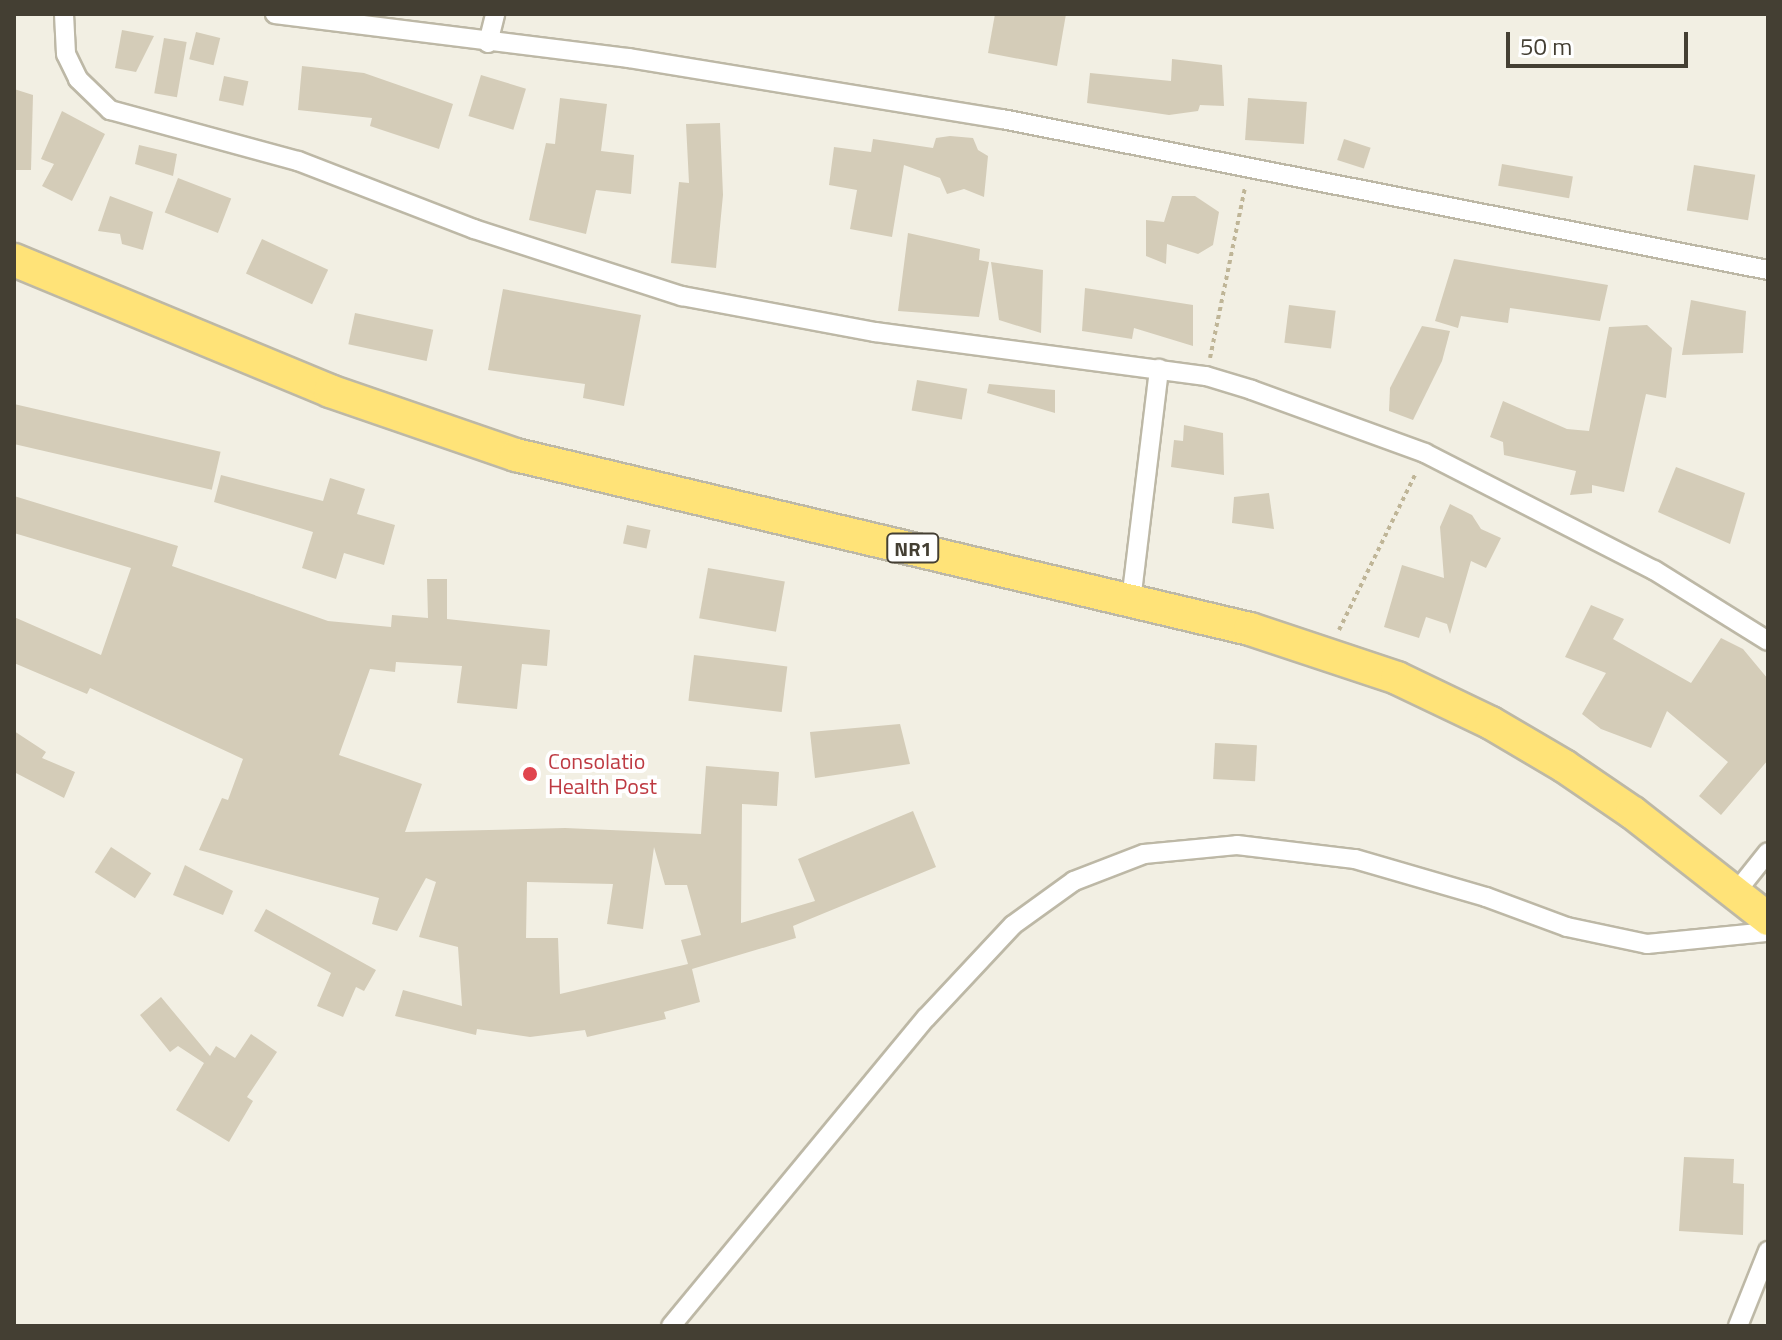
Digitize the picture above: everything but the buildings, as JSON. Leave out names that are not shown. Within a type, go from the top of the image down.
[{"type":"highway","name":"NR1","points":[[14,260],[330,391],[516,455],[1131,601],[1328,652],[1491,723],[1633,813],[1768,919]]},
{"type":"street","points":[[64,14],[66,54],[78,79],[110,110],[298,161],[543,253],[732,307],[1206,376],[1425,453],[1654,570],[1768,641]]},
{"type":"street","points":[[275,14],[488,43],[629,58],[1248,166],[1768,270]]},
{"type":"street","points":[[488,43],[495,14]]},
{"type":"street","points":[[1131,601],[1159,369]]},
{"type":"street","points":[[671,1326],[926,1018],[1013,925],[1074,881],[1144,854],[1237,845],[1311,851],[1486,897],[1567,927],[1647,944],[1768,932]]},
{"type":"street","points":[[1736,892],[1768,852]]},
{"type":"street","points":[[1738,1326],[1768,1251]]},
{"type":"path","points":[[1206,376],[1239,234],[1248,166]]},
{"type":"path","points":[[1328,652],[1425,453]]},
{"type":"place","name":"Consolatio Health Post","points":[[530,774]]}]
